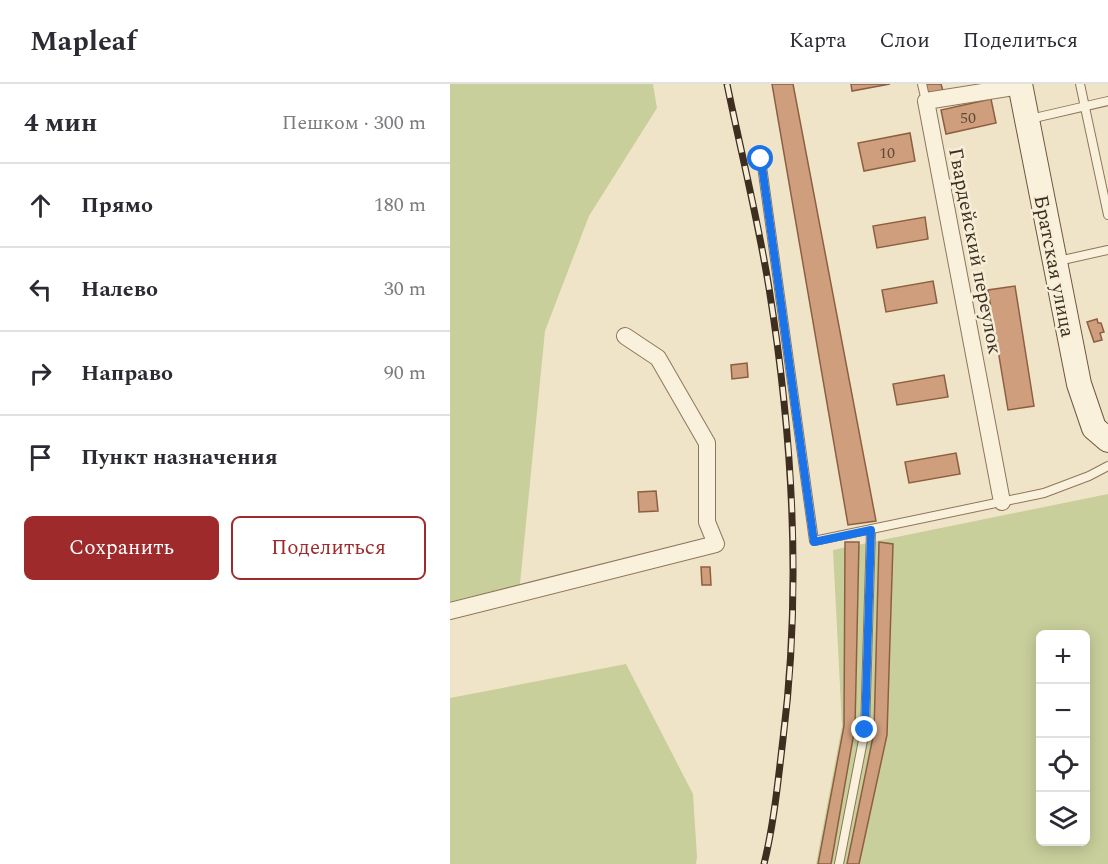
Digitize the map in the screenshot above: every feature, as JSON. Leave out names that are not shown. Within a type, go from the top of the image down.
[{"type":"street","points":[[926,101],[1020,85]]},
{"type":"street","name":"Братская улица","points":[[1020,85],[1079,384],[1094,428],[1108,440]]},
{"type":"street","name":"Гвардейский переулок","points":[[926,101],[1002,502]]},
{"type":"street","points":[[450,611],[716,544],[707,522],[707,443],[658,358],[625,336]]},
{"type":"lane","points":[[922,84],[926,101]]},
{"type":"lane","points":[[1080,84],[1108,215]]},
{"type":"lane","points":[[1026,120],[1108,101]]},
{"type":"lane","points":[[761,159],[814,542],[1044,493],[1089,476],[1108,466]]},
{"type":"lane","points":[[1054,261],[1108,250]]},
{"type":"lane","points":[[839,864],[865,730],[871,530]]},
{"type":"green space","points":[[450,84],[653,84],[657,108],[589,216],[545,331],[520,584],[450,602]]},
{"type":"green space","points":[[1108,494],[1108,864],[816,864],[842,726],[833,550]]},
{"type":"green space","points":[[626,664],[693,794],[696,864],[450,864],[450,698]]},
{"type":"building","points":[[772,84],[793,84],[876,521],[848,525]]},
{"type":"building","points":[[851,84],[890,84],[852,91]]},
{"type":"building","points":[[921,84],[941,84],[943,91],[923,94]]},
{"type":"building","points":[[991,99],[996,123],[946,134],[941,110]]},
{"type":"building","points":[[910,133],[915,161],[864,171],[858,143]]},
{"type":"building","points":[[925,217],[928,239],[877,248],[873,226]]},
{"type":"building","points":[[933,281],[937,303],[886,312],[882,290]]},
{"type":"building","points":[[1015,286],[1034,406],[1008,410],[988,290]]},
{"type":"building","points":[[1097,319],[1104,332],[1100,333],[1102,340],[1094,342],[1087,322]]},
{"type":"building","points":[[747,363],[748,377],[732,379],[731,365]]},
{"type":"building","points":[[944,375],[948,397],[897,405],[893,384]]},
{"type":"building","points":[[956,453],[960,474],[909,483],[905,462]]},
{"type":"building","points":[[656,491],[658,511],[639,512],[638,492]]},
{"type":"building","points":[[845,542],[859,542],[855,727],[831,864],[818,864],[844,726]]},
{"type":"building","points":[[879,542],[893,544],[887,735],[859,864],[847,864],[874,732]]},
{"type":"building","points":[[701,567],[710,567],[711,585],[702,585]]},
{"type":"railway","points":[[727,84],[769,288],[784,401],[792,513],[792,626],[789,682],[775,802],[764,864]]},
{"type":"route","points":[[761,159],[814,542],[871,530],[865,730]]}]
